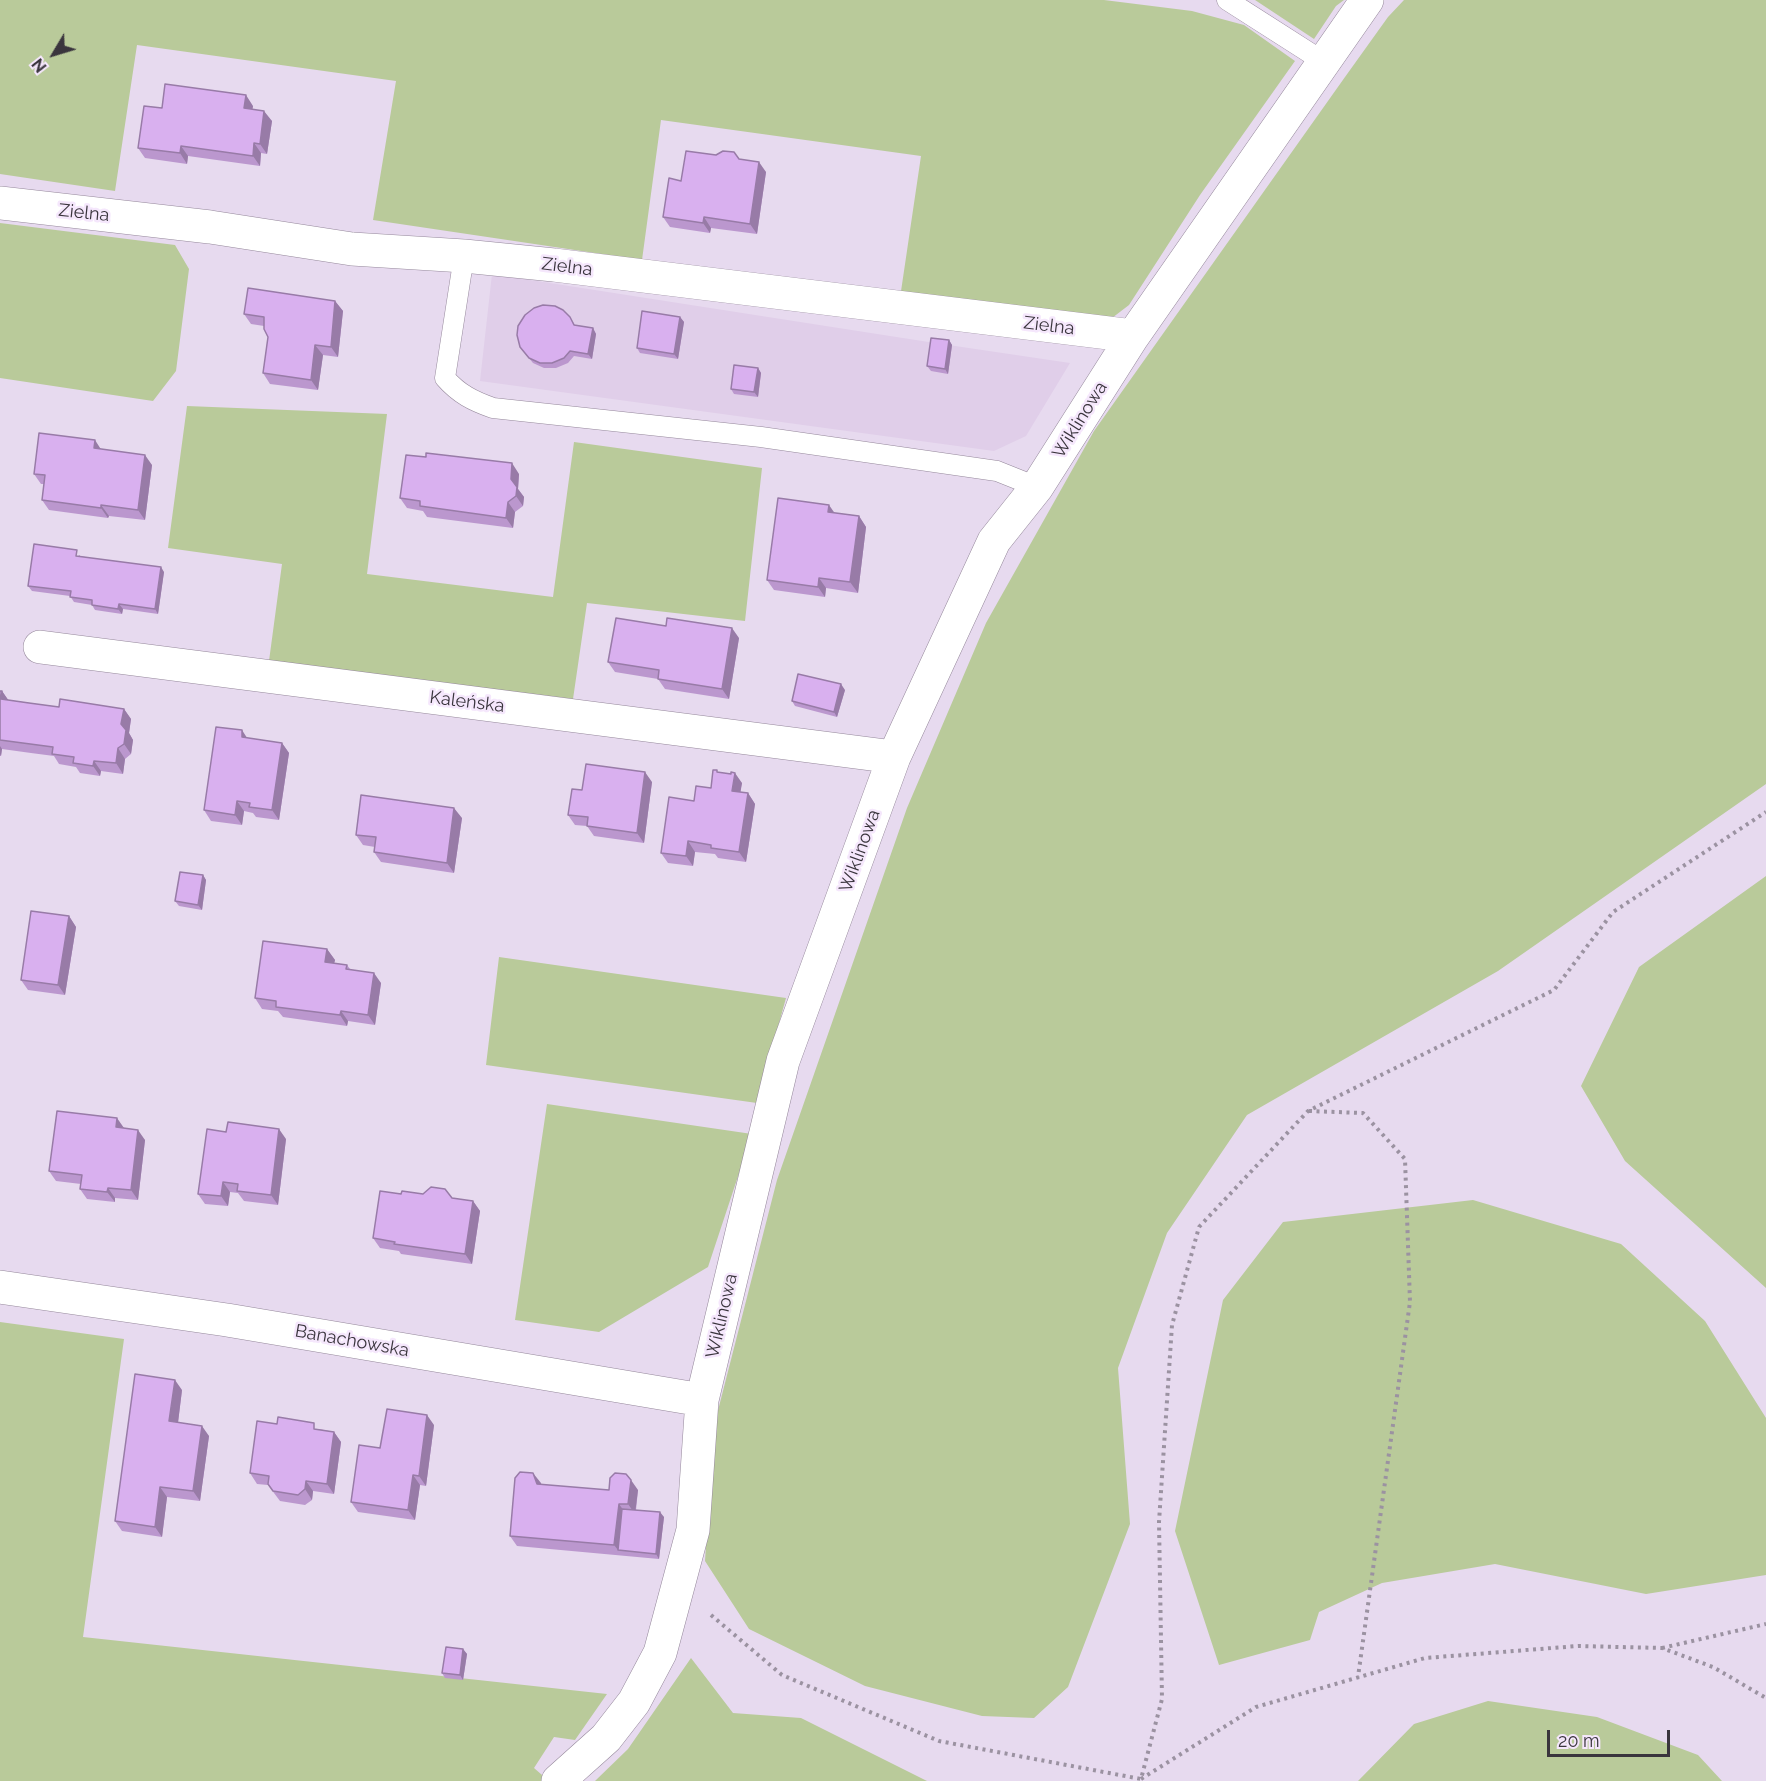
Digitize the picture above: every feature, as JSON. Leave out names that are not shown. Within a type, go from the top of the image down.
[{"type":"street","name":"Wiklinowa","points":[[558,1781],[606,1738],[634,1702],[660,1653],[693,1530],[702,1400],[783,1061],[894,757],[994,541],[1037,487],[1133,336],[1367,0]]},
{"type":"street","name":"Zielna","points":[[0,203],[210,227],[352,249],[464,256],[1133,336]]},
{"type":"street","name":"Kaleńska","points":[[40,647],[894,757]]},
{"type":"street","name":"Banachowska","points":[[0,1287],[227,1320],[702,1400]]},
{"type":"lane","points":[[1227,0],[1324,62]]},
{"type":"lane","points":[[464,256],[445,378],[457,392],[471,400],[493,408],[761,437],[997,471],[1037,487]]},
{"type":"path","points":[[1140,1780],[1162,1699],[1159,1522],[1172,1325],[1199,1227],[1308,1111],[1554,990],[1613,912],[1766,812]]},
{"type":"path","points":[[1308,1111],[1363,1113],[1405,1159],[1410,1302],[1358,1677]]},
{"type":"path","points":[[678,1587],[782,1675],[939,1741],[1140,1780],[1256,1707],[1425,1658],[1578,1646],[1662,1648],[1766,1624]]},
{"type":"path","points":[[1662,1648],[1713,1667],[1766,1698]]},
{"type":"shaded area","points":[[492,274],[1070,363],[1026,436],[994,451],[480,381]]},
{"type":"green space","points":[[0,0],[1104,0],[1192,11],[1244,25],[1295,61],[1200,195],[1129,305],[1112,318],[900,298],[921,156],[661,120],[642,260],[373,220],[396,81],[137,45],[115,191],[0,174]]},
{"type":"green space","points":[[1255,0],[1344,0],[1336,6],[1314,39]]},
{"type":"green space","points":[[1404,0],[1766,0],[1766,784],[1498,971],[1247,1115],[1167,1233],[1118,1368],[1130,1524],[1068,1687],[1034,1718],[982,1716],[865,1686],[749,1629],[705,1561],[714,1426],[777,1180],[907,808],[986,623],[1094,431],[1388,17]]},
{"type":"green space","points":[[0,223],[175,245],[189,269],[176,371],[153,401],[0,378]]},
{"type":"green space","points":[[187,406],[387,414],[367,574],[553,597],[574,442],[762,468],[745,621],[587,603],[573,699],[269,661],[282,564],[168,548]]},
{"type":"green space","points":[[1766,876],[1766,1288],[1625,1161],[1581,1086],[1639,967]]},
{"type":"green space","points":[[499,957],[786,998],[757,1103],[486,1065]]},
{"type":"green space","points":[[547,1104],[752,1134],[708,1267],[599,1332],[515,1320]]},
{"type":"green space","points":[[1473,1200],[1621,1244],[1705,1321],[1766,1418],[1766,1575],[1646,1594],[1495,1564],[1382,1583],[1319,1612],[1310,1640],[1219,1665],[1175,1531],[1223,1300],[1283,1222]]},
{"type":"green space","points":[[0,1322],[124,1339],[83,1637],[607,1694],[575,1740],[554,1737],[534,1768],[549,1781],[0,1781]]},
{"type":"green space","points":[[691,1658],[733,1713],[801,1718],[927,1781],[595,1781],[628,1749]]},
{"type":"green space","points":[[1488,1701],[1597,1717],[1698,1755],[1722,1781],[1358,1781],[1414,1724]]},
{"type":"building","points":[[165,84],[246,95],[244,108],[264,111],[260,144],[254,143],[253,156],[181,146],[180,153],[138,148],[144,106],[162,108]]},
{"type":"building","points":[[686,151],[716,155],[723,151],[734,152],[739,159],[759,162],[750,224],[704,217],[703,223],[663,217],[669,178],[681,181]]},
{"type":"building","points":[[248,288],[335,301],[331,347],[315,345],[311,380],[263,373],[268,337],[264,329],[264,317],[244,314]]},
{"type":"building","points":[[543,305],[555,306],[563,310],[574,325],[593,328],[588,354],[570,351],[564,358],[552,363],[540,363],[529,358],[520,347],[517,335],[518,326],[525,315]]},
{"type":"building","points":[[642,311],[680,317],[674,354],[637,348]]},
{"type":"building","points":[[931,338],[949,340],[945,369],[927,366]]},
{"type":"building","points":[[734,365],[758,368],[754,392],[731,389]]},
{"type":"building","points":[[39,433],[95,440],[94,448],[145,455],[138,510],[101,505],[101,508],[42,500],[45,475],[34,474]]},
{"type":"building","points":[[426,453],[512,463],[511,479],[517,487],[516,496],[508,502],[506,518],[420,506],[420,501],[400,498],[406,455],[426,457]]},
{"type":"building","points":[[778,498],[829,505],[828,512],[859,516],[850,582],[819,578],[818,587],[767,580]]},
{"type":"building","points":[[34,544],[77,550],[76,556],[161,567],[155,609],[119,604],[118,609],[92,605],[92,600],[70,597],[71,591],[28,586]]},
{"type":"building","points":[[616,618],[666,626],[667,618],[732,628],[722,689],[658,679],[659,670],[608,662]]},
{"type":"building","points":[[798,674],[841,684],[834,712],[792,701]]},
{"type":"building","points":[[0,691],[2,691],[1,699],[59,707],[60,699],[124,709],[121,724],[126,730],[124,744],[118,748],[116,763],[94,761],[93,766],[73,763],[74,757],[52,754],[53,747],[0,740]]},
{"type":"building","points":[[216,727],[242,730],[242,737],[282,743],[272,810],[249,807],[250,803],[237,801],[235,815],[204,810]]},
{"type":"building","points":[[586,764],[645,772],[637,833],[587,826],[588,817],[568,815],[572,789],[582,790]]},
{"type":"building","points":[[713,770],[735,773],[732,791],[748,793],[739,852],[711,848],[711,845],[688,841],[686,856],[661,853],[669,797],[694,801],[696,786],[711,788]]},
{"type":"building","points":[[361,795],[454,808],[447,863],[374,852],[376,837],[356,835]]},
{"type":"building","points":[[180,872],[203,875],[198,905],[175,901]]},
{"type":"building","points":[[31,911],[69,916],[58,985],[21,980]]},
{"type":"building","points":[[263,941],[327,949],[325,962],[347,965],[346,969],[374,973],[368,1015],[341,1011],[340,1015],[276,1007],[276,1001],[255,998]]},
{"type":"building","points":[[57,1111],[117,1118],[116,1127],[138,1130],[131,1190],[108,1188],[107,1192],[80,1189],[82,1175],[49,1171]]},
{"type":"building","points":[[228,1122],[279,1129],[271,1195],[237,1191],[238,1184],[223,1182],[221,1196],[198,1194],[207,1129],[226,1132]]},
{"type":"building","points":[[431,1187],[445,1189],[452,1198],[473,1201],[465,1254],[394,1244],[395,1242],[373,1238],[380,1191],[423,1194]]},
{"type":"building","points":[[135,1374],[175,1380],[169,1421],[202,1426],[193,1491],[160,1487],[155,1527],[115,1521]]},
{"type":"building","points":[[387,1409],[427,1415],[419,1476],[413,1475],[408,1510],[351,1502],[359,1445],[380,1448]]},
{"type":"building","points":[[278,1417],[314,1423],[314,1429],[334,1432],[327,1484],[306,1481],[305,1489],[298,1495],[273,1491],[268,1484],[269,1476],[250,1473],[257,1421],[277,1424]]},
{"type":"building","points":[[520,1472],[533,1473],[537,1484],[609,1490],[610,1478],[615,1473],[626,1474],[631,1480],[628,1504],[619,1504],[614,1545],[510,1536],[515,1478]]},
{"type":"building","points":[[622,1509],[660,1512],[656,1554],[618,1550]]},
{"type":"building","points":[[446,1647],[463,1649],[460,1675],[442,1673]]}]
